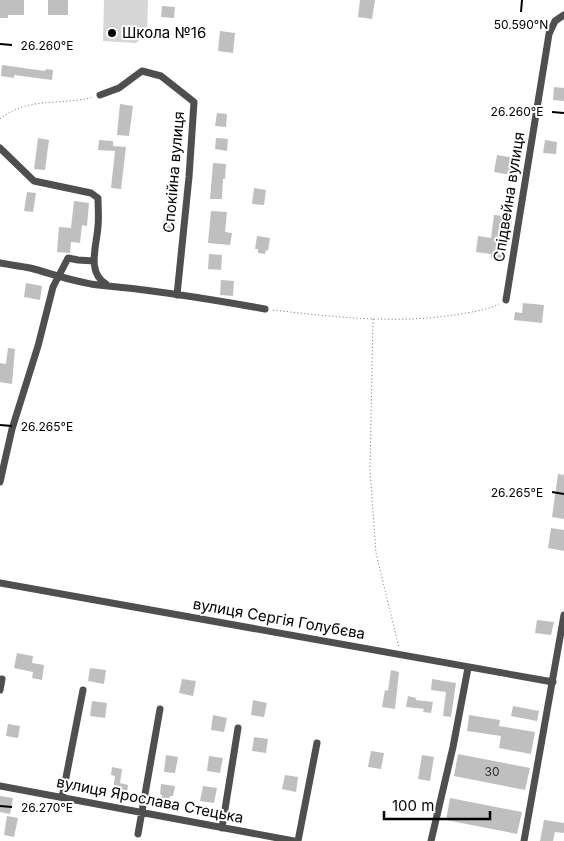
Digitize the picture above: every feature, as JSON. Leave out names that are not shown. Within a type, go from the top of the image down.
[{"type":"street","name":"Спідвейна вулиця","points":[[506,300],[549,34],[555,21],[564,15]]},
{"type":"street","name":"Спокійна вулиця","points":[[100,95],[119,88],[142,71],[161,76],[194,102],[189,177],[176,295]]},
{"type":"street","points":[[0,148],[34,181],[91,193],[98,198],[95,270],[99,280],[108,285]]},
{"type":"street","points":[[0,482],[12,428],[38,346],[52,287],[68,258],[94,261]]},
{"type":"street","points":[[0,263],[98,285],[265,309]]},
{"type":"street","name":"вулиця Сергія Голубєва","points":[[0,583],[553,682]]},
{"type":"street","points":[[524,841],[564,615]]},
{"type":"street","points":[[431,841],[453,747],[468,668]]},
{"type":"street","points":[[0,690],[2,679]]},
{"type":"street","points":[[62,798],[82,690]]},
{"type":"street","points":[[138,834],[160,709]]},
{"type":"street","points":[[222,828],[238,728]]},
{"type":"street","points":[[298,841],[317,744]]},
{"type":"street","name":"вулиця Ярослава Стецька","points":[[0,786],[294,841]]},
{"type":"path","points":[[0,119],[21,106],[46,102],[74,101],[100,95]]},
{"type":"path","points":[[265,309],[360,319],[426,319],[487,310],[506,300]]},
{"type":"path","points":[[374,319],[370,469],[376,553],[401,655]]},
{"type":"shaded area","points":[[104,0],[148,0],[147,33],[136,43],[103,41]]},
{"type":"building","points":[[0,0],[24,0],[24,15],[8,15],[8,18],[0,18]]},
{"type":"building","points":[[48,0],[68,0],[68,15],[48,15]]},
{"type":"building","points":[[360,0],[375,0],[372,19],[358,17]]},
{"type":"building","points":[[162,6],[175,7],[174,18],[161,17]]},
{"type":"building","points":[[220,31],[235,33],[233,53],[218,51]]},
{"type":"building","points":[[2,65],[45,71],[46,69],[53,70],[52,80],[14,75],[14,78],[1,76]]},
{"type":"building","points":[[554,87],[564,88],[564,101],[553,100]]},
{"type":"building","points":[[120,104],[133,106],[129,136],[117,135]]},
{"type":"building","points":[[217,113],[227,114],[226,127],[215,126]]},
{"type":"building","points":[[38,138],[49,140],[45,170],[34,169]]},
{"type":"building","points":[[216,138],[228,139],[227,151],[215,149]]},
{"type":"building","points":[[99,140],[113,141],[113,146],[126,147],[121,189],[111,188],[115,151],[98,150]]},
{"type":"building","points":[[545,140],[557,142],[556,154],[543,153]]},
{"type":"building","points":[[497,155],[520,159],[517,176],[494,172]]},
{"type":"building","points":[[213,163],[226,164],[222,199],[210,199]]},
{"type":"building","points":[[254,188],[266,190],[264,205],[252,204]]},
{"type":"building","points":[[27,192],[36,193],[33,212],[24,211]]},
{"type":"building","points":[[74,201],[89,203],[87,226],[82,225],[80,243],[71,242],[70,253],[57,252],[59,227],[71,228]]},
{"type":"building","points":[[211,211],[227,212],[225,232],[232,233],[230,245],[208,243]]},
{"type":"building","points":[[494,215],[512,217],[510,237],[505,236],[503,259],[491,258],[491,254],[476,252],[478,236],[491,238]]},
{"type":"building","points":[[164,218],[176,219],[174,231],[163,230]]},
{"type":"building","points":[[257,236],[270,238],[268,251],[266,250],[265,254],[258,253],[258,249],[255,249]]},
{"type":"building","points":[[209,254],[222,255],[221,270],[208,269]]},
{"type":"building","points":[[221,280],[234,281],[233,296],[220,295]]},
{"type":"building","points":[[26,283],[42,286],[40,300],[24,297]]},
{"type":"building","points":[[523,303],[544,305],[542,323],[514,320],[515,312],[522,313]]},
{"type":"building","points":[[8,348],[15,349],[12,384],[0,382],[0,363],[6,364]]},
{"type":"building","points":[[558,474],[564,475],[564,519],[552,517]]},
{"type":"building","points":[[551,528],[564,530],[564,551],[548,548]]},
{"type":"building","points":[[537,620],[554,622],[551,635],[535,633]]},
{"type":"building","points":[[17,653],[33,656],[32,663],[44,665],[42,680],[32,678],[33,672],[14,668]]},
{"type":"building","points":[[90,668],[106,670],[104,684],[88,681]]},
{"type":"building","points":[[391,670],[399,672],[395,709],[382,707],[385,690],[388,691]]},
{"type":"building","points":[[182,679],[196,681],[193,696],[179,693]]},
{"type":"building","points":[[432,679],[456,683],[451,717],[443,716],[446,692],[431,690]]},
{"type":"building","points":[[408,696],[416,698],[416,700],[433,702],[431,713],[423,712],[424,709],[406,707]]},
{"type":"building","points":[[253,700],[267,703],[264,717],[251,715]]},
{"type":"building","points":[[92,701],[107,703],[105,718],[90,716]]},
{"type":"building","points":[[513,706],[539,711],[537,721],[511,716]]},
{"type":"building","points":[[213,715],[227,718],[224,732],[211,730]]},
{"type":"building","points":[[469,715],[500,720],[499,726],[535,732],[531,754],[499,748],[501,736],[467,731]]},
{"type":"building","points":[[8,724],[20,726],[18,738],[6,736]]},
{"type":"building","points":[[254,737],[268,739],[266,753],[252,751]]},
{"type":"building","points":[[371,751],[384,753],[381,769],[368,767]]},
{"type":"building","points":[[458,754],[530,768],[525,790],[454,776]]},
{"type":"building","points":[[166,755],[178,757],[175,773],[164,772]]},
{"type":"building","points":[[422,755],[434,757],[430,781],[418,779]]},
{"type":"building","points":[[209,756],[223,758],[220,773],[207,771]]},
{"type":"building","points":[[112,767],[122,769],[120,783],[128,785],[126,800],[112,798],[115,776],[111,775]]},
{"type":"building","points":[[285,775],[298,777],[296,792],[282,789]]},
{"type":"building","points":[[161,784],[175,786],[173,796],[170,796],[169,802],[161,800]]},
{"type":"building","points":[[203,786],[217,788],[214,803],[200,801]]},
{"type":"building","points":[[0,796],[13,798],[10,814],[0,812]]},
{"type":"building","points":[[450,798],[522,812],[517,834],[446,820]]},
{"type":"building","points":[[7,816],[18,818],[14,837],[4,835]]},
{"type":"building","points":[[544,820],[564,823],[564,833],[555,832],[553,841],[540,841]]},
{"type":"place","name":"Школа №16","points":[[112,33]]}]
